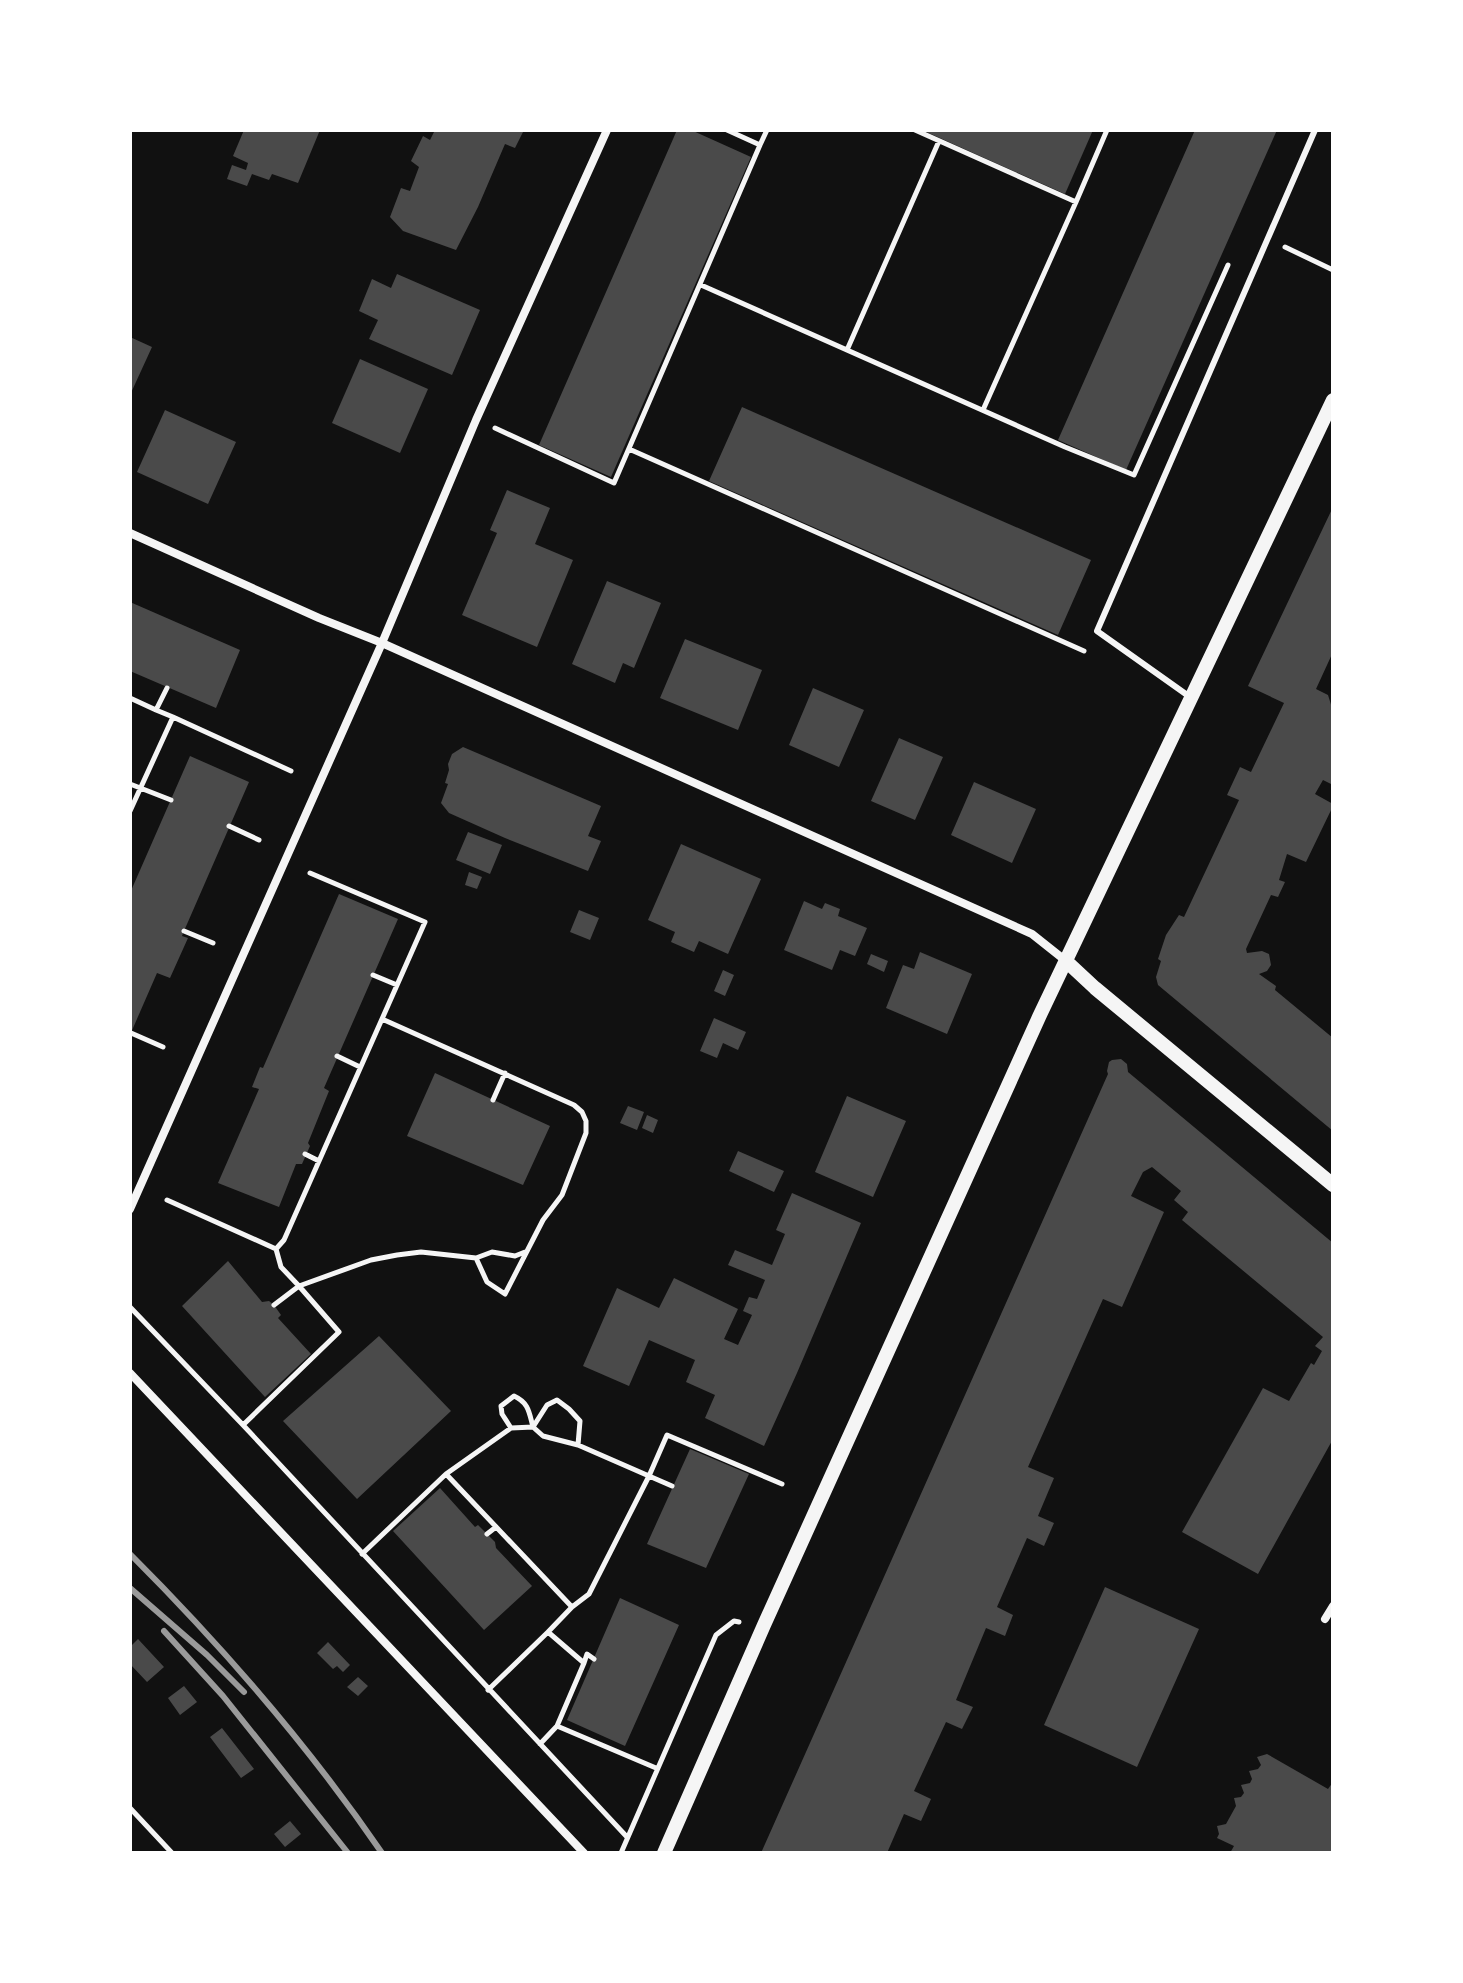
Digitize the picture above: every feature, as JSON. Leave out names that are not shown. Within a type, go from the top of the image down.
[{"type":"street","points":[[130,1209],[382,643],[476,420],[607,130]]},
{"type":"street","points":[[664,1853],[764,1625],[1066,961],[1333,400]]},
{"type":"street","points":[[130,533],[1032,934],[1333,1185]]},
{"type":"street","points":[[130,1373],[584,1853]]},
{"type":"street","points":[[1325,1619],[1333,1606]]},
{"type":"lane","points":[[1191,698],[1097,631],[1315,130]]},
{"type":"path","points":[[727,130],[760,145]]},
{"type":"path","points":[[476,420],[614,483],[767,130]]},
{"type":"path","points":[[915,130],[1076,202]]},
{"type":"path","points":[[983,410],[1107,130]]},
{"type":"path","points":[[847,350],[939,141]]},
{"type":"path","points":[[701,285],[1134,475],[1231,257]]},
{"type":"path","points":[[1310,259],[1333,270]]},
{"type":"path","points":[[629,449],[1088,653]]},
{"type":"path","points":[[156,710],[167,688]]},
{"type":"path","points":[[130,698],[291,771]]},
{"type":"path","points":[[130,811],[173,717]]},
{"type":"path","points":[[130,784],[171,800]]},
{"type":"path","points":[[229,826],[259,840]]},
{"type":"path","points":[[276,1249],[284,1240],[425,922],[310,873]]},
{"type":"path","points":[[184,931],[213,943]]},
{"type":"path","points":[[373,975],[397,985]]},
{"type":"path","points":[[382,1019],[574,1105],[586,1121],[586,1133],[562,1195],[543,1220],[505,1294],[487,1282],[476,1258]]},
{"type":"path","points":[[131,1033],[163,1047]]},
{"type":"path","points":[[337,1056],[360,1067]]},
{"type":"path","points":[[493,1100],[505,1073]]},
{"type":"path","points":[[305,1154],[319,1161]]},
{"type":"path","points":[[167,1200],[276,1249]]},
{"type":"path","points":[[243,1425],[339,1332],[281,1267],[276,1249]]},
{"type":"path","points":[[274,1305],[299,1286],[371,1260],[421,1252],[476,1258],[492,1252],[515,1256],[527,1251]]},
{"type":"path","points":[[130,1307],[627,1837]]},
{"type":"path","points":[[511,1428],[502,1414],[501,1406],[514,1396],[524,1400],[533,1427],[543,1436],[578,1445],[672,1486]]},
{"type":"path","points":[[533,1427],[547,1405],[557,1400],[580,1421],[578,1445]]},
{"type":"path","points":[[362,1554],[446,1474],[511,1428],[533,1427]]},
{"type":"path","points":[[488,1690],[589,1594],[667,1435],[782,1484]]},
{"type":"path","points":[[446,1474],[572,1607]]},
{"type":"path","points":[[487,1534],[496,1527]]},
{"type":"path","points":[[621,1853],[716,1635],[734,1621],[764,1625]]},
{"type":"path","points":[[548,1632],[584,1663]]},
{"type":"path","points":[[540,1744],[557,1726],[587,1654],[594,1659]]},
{"type":"path","points":[[557,1726],[656,1768]]},
{"type":"path","points":[[130,1808],[172,1853]]},
{"type":"building","points":[[244,130],[320,130],[298,183],[272,174],[269,180],[252,174],[247,186],[227,179],[232,165],[246,170],[248,163],[233,156]]},
{"type":"building","points":[[435,130],[524,130],[515,148],[505,144],[456,250],[403,231],[390,217],[401,188],[410,191],[419,167],[411,161],[423,136],[430,140]]},
{"type":"building","points":[[677,130],[691,130],[751,157],[611,477],[539,445]]},
{"type":"building","points":[[922,130],[1093,130],[1065,194]]},
{"type":"building","points":[[1195,130],[1277,130],[1126,470],[1058,440]]},
{"type":"building","points":[[397,274],[480,310],[452,375],[369,339],[378,320],[359,311],[372,279],[391,288]]},
{"type":"building","points":[[130,337],[152,347],[130,395]]},
{"type":"building","points":[[360,359],[428,389],[400,453],[332,423]]},
{"type":"building","points":[[742,407],[1091,560],[1058,635],[709,481]]},
{"type":"building","points":[[165,410],[236,442],[208,504],[137,472]]},
{"type":"building","points":[[507,490],[550,508],[535,544],[573,560],[537,647],[462,615],[497,533],[490,530]]},
{"type":"building","points":[[1333,507],[1333,652],[1316,689],[1328,695],[1333,711],[1333,785],[1323,780],[1315,794],[1333,806],[1306,862],[1287,854],[1279,880],[1285,882],[1278,897],[1271,895],[1246,949],[1247,953],[1262,951],[1269,954],[1271,965],[1259,974],[1333,1038],[1333,1131],[1158,985],[1156,977],[1166,935],[1179,915],[1184,917],[1239,800],[1227,795],[1240,767],[1251,772],[1284,703],[1248,686]]},
{"type":"building","points":[[607,581],[661,603],[634,668],[623,663],[615,683],[572,664]]},
{"type":"building","points":[[130,602],[240,650],[216,708],[130,671]]},
{"type":"building","points":[[685,639],[762,670],[738,730],[660,698]]},
{"type":"building","points":[[813,688],[864,710],[839,767],[789,745]]},
{"type":"building","points":[[899,738],[943,757],[915,820],[871,801]]},
{"type":"building","points":[[463,747],[601,806],[588,836],[601,841],[588,871],[449,813],[441,803],[448,784],[445,783],[448,764],[452,754]]},
{"type":"building","points":[[190,756],[249,782],[184,931],[182,936],[188,938],[170,978],[157,973],[130,1035],[130,893]]},
{"type":"building","points":[[974,782],[1036,809],[1012,863],[951,835]]},
{"type":"building","points":[[468,832],[502,845],[490,874],[456,860]]},
{"type":"building","points":[[681,844],[761,879],[728,954],[699,941],[694,952],[671,942],[675,932],[648,920]]},
{"type":"building","points":[[469,872],[482,877],[477,889],[465,885]]},
{"type":"building","points":[[339,894],[398,919],[324,1088],[329,1091],[308,1143],[310,1146],[302,1164],[296,1164],[279,1207],[218,1183],[259,1089],[252,1087],[260,1067],[263,1068]]},
{"type":"building","points":[[804,901],[822,909],[825,903],[840,909],[838,916],[867,928],[855,956],[840,950],[832,970],[784,950]]},
{"type":"building","points":[[579,910],[599,918],[590,940],[570,932]]},
{"type":"building","points":[[920,952],[972,974],[947,1034],[886,1008],[903,965],[914,969]]},
{"type":"building","points":[[871,954],[888,961],[884,972],[867,964]]},
{"type":"building","points":[[723,970],[734,975],[725,996],[714,991]]},
{"type":"building","points":[[714,1018],[746,1032],[738,1050],[723,1043],[717,1058],[700,1051]]},
{"type":"building","points":[[1121,1059],[1127,1064],[1128,1072],[1333,1243],[1333,1439],[1258,1574],[1182,1532],[1263,1388],[1289,1401],[1311,1363],[1314,1365],[1322,1351],[1315,1346],[1323,1337],[1182,1220],[1188,1212],[1174,1200],[1181,1191],[1152,1167],[1143,1172],[1131,1196],[1164,1212],[1122,1307],[1103,1299],[1028,1467],[1054,1478],[1038,1516],[1054,1523],[1044,1546],[1027,1538],[997,1607],[1013,1615],[1005,1636],[986,1628],[956,1700],[973,1707],[962,1729],[946,1722],[914,1791],[931,1799],[921,1821],[904,1814],[887,1853],[761,1853],[1108,1074],[1109,1062]]},
{"type":"building","points":[[435,1073],[550,1126],[523,1185],[407,1136]]},
{"type":"building","points":[[847,1096],[906,1121],[873,1197],[815,1172]]},
{"type":"building","points":[[628,1106],[644,1112],[637,1130],[620,1123]]},
{"type":"building","points":[[647,1115],[658,1120],[653,1133],[642,1128]]},
{"type":"building","points":[[738,1151],[784,1171],[774,1192],[729,1171]]},
{"type":"building","points":[[792,1193],[861,1223],[764,1446],[705,1418],[715,1395],[686,1382],[695,1360],[649,1340],[629,1386],[583,1366],[617,1288],[659,1308],[674,1278],[738,1309],[724,1339],[738,1345],[752,1315],[743,1311],[749,1297],[757,1299],[765,1280],[728,1265],[735,1250],[772,1265],[785,1234],[776,1230]]},
{"type":"building","points":[[228,1261],[262,1302],[269,1301],[274,1305],[281,1315],[278,1318],[311,1354],[265,1397],[182,1306]]},
{"type":"building","points":[[379,1336],[451,1411],[357,1499],[283,1421]]},
{"type":"building","points":[[690,1449],[749,1474],[706,1568],[647,1544]]},
{"type":"building","points":[[440,1488],[475,1527],[478,1525],[495,1542],[496,1548],[532,1586],[484,1630],[393,1531]]},
{"type":"building","points":[[1105,1587],[1199,1629],[1137,1767],[1044,1725]]},
{"type":"building","points":[[620,1598],[679,1625],[625,1746],[567,1720]]},
{"type":"building","points":[[138,1639],[164,1667],[147,1682],[130,1664],[130,1647]]},
{"type":"building","points":[[328,1642],[350,1665],[343,1672],[337,1666],[333,1669],[317,1653]]},
{"type":"building","points":[[358,1677],[368,1686],[358,1696],[347,1687]]},
{"type":"building","points":[[184,1686],[197,1702],[180,1715],[168,1698]]},
{"type":"building","points":[[222,1728],[254,1769],[241,1778],[210,1737]]},
{"type":"building","points":[[1267,1754],[1328,1789],[1333,1782],[1333,1853],[1230,1853],[1234,1846],[1217,1838],[1217,1826],[1226,1824],[1236,1806],[1234,1798],[1244,1793],[1241,1785],[1250,1783],[1252,1779],[1249,1771],[1261,1765],[1257,1757]]},
{"type":"building","points":[[290,1821],[301,1834],[285,1847],[274,1834]]},
{"type":"railway","points":[[130,1554],[198,1624],[263,1698],[382,1853]]},
{"type":"railway","points":[[130,1588],[244,1692]]},
{"type":"railway","points":[[164,1631],[223,1696],[348,1853]]}]
